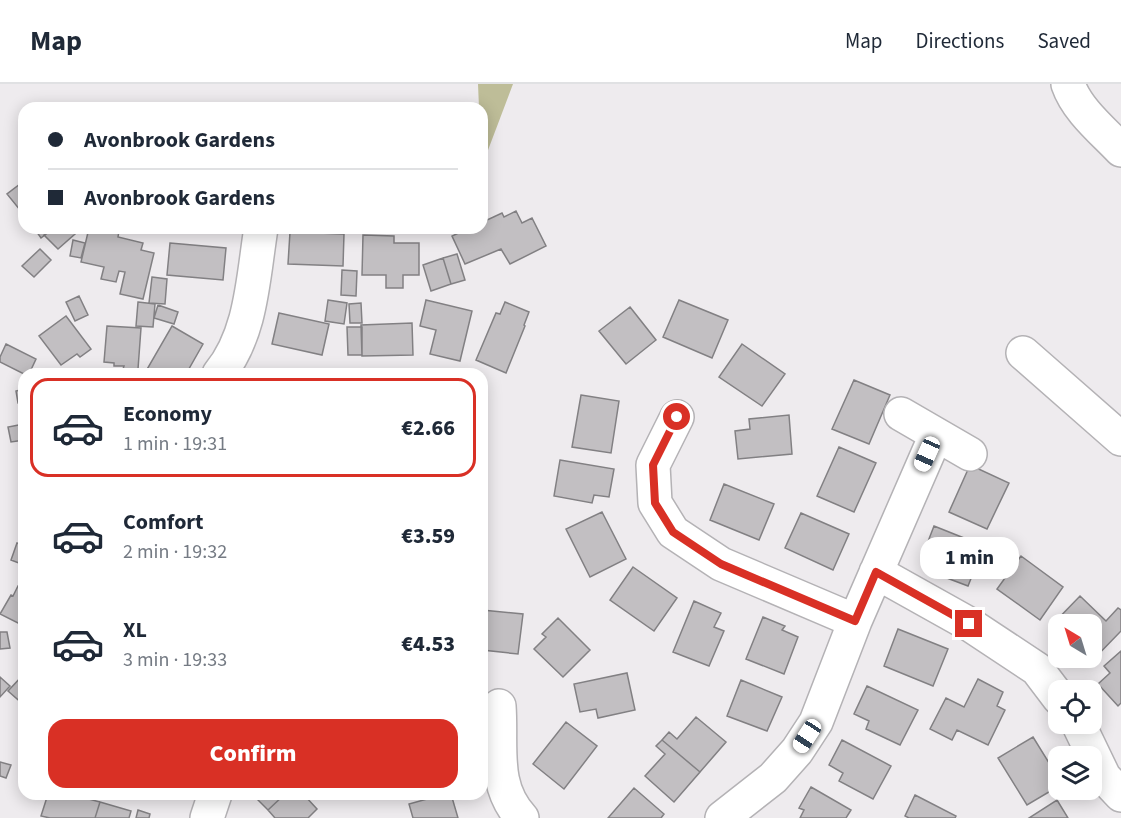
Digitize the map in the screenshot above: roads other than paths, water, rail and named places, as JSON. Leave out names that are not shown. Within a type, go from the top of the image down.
[{"type":"street","points":[[1068,84],[1093,121],[1121,150]]},
{"type":"street","points":[[233,368],[246,322],[260,234]]},
{"type":"street","points":[[1023,353],[1121,439]]},
{"type":"street","points":[[901,414],[970,454]]},
{"type":"street","points":[[677,417],[653,465],[655,503],[673,532],[721,564],[855,621]]},
{"type":"street","points":[[723,818],[772,778],[797,751],[816,722],[855,621],[936,435]]},
{"type":"street","points":[[876,572],[969,624],[1037,669],[1048,684]]},
{"type":"street","points":[[499,706],[500,773],[512,807],[522,818]]},
{"type":"street","points":[[1083,734],[1104,777],[1121,795]]},
{"type":"street","points":[[207,818],[212,800]]}]
